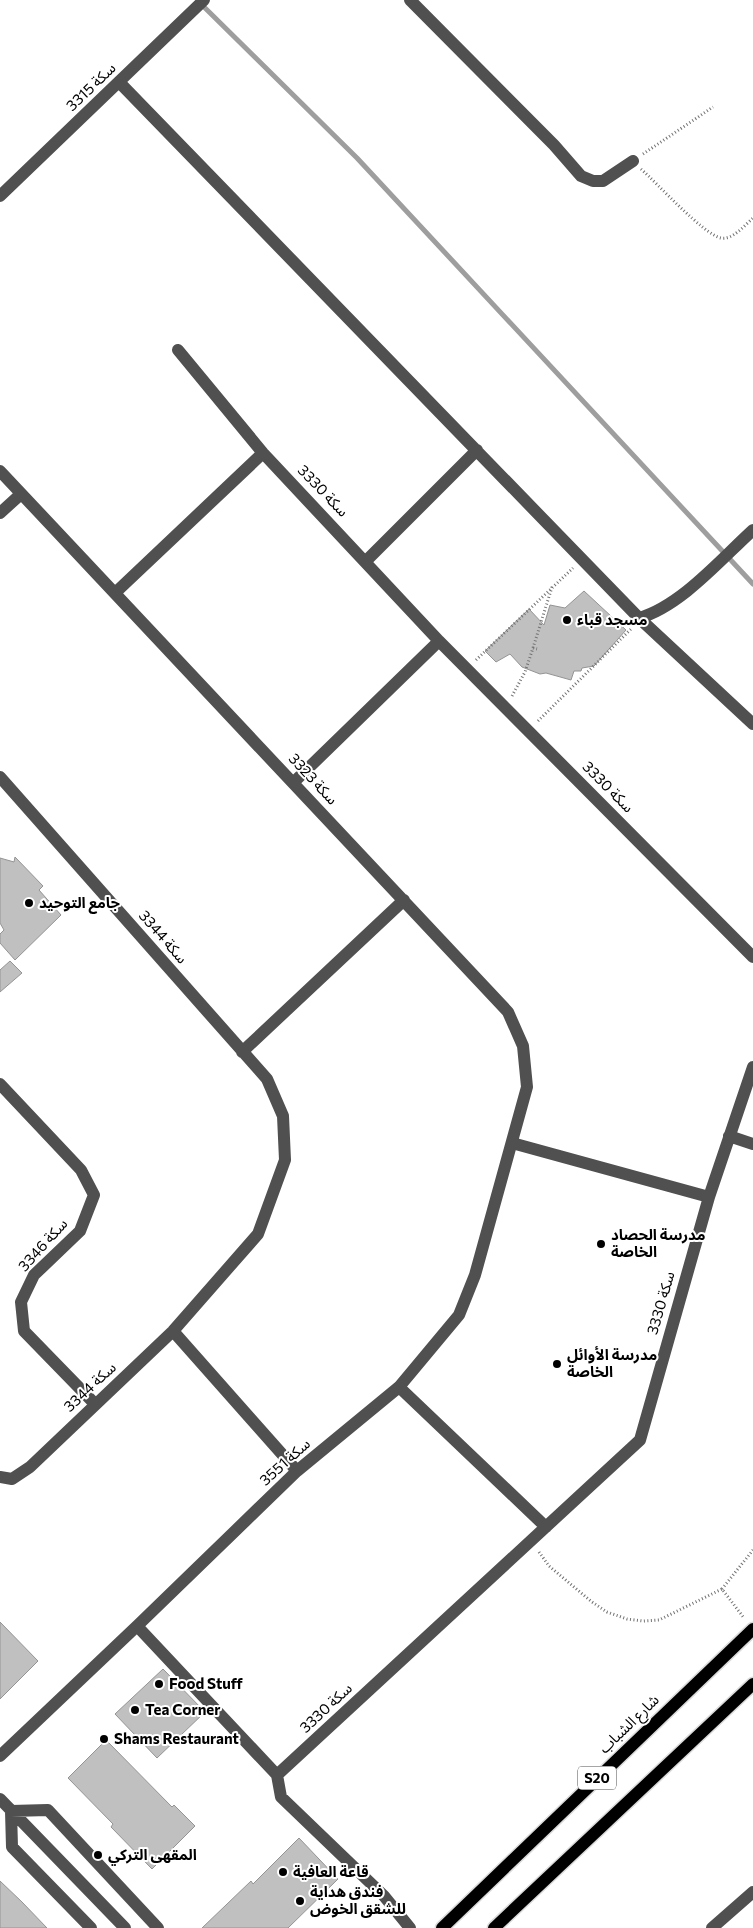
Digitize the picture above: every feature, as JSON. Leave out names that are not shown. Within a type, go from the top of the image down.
[{"type":"main road","name":"شارع الشباب","points":[[442,1928],[753,1629]]},
{"type":"main road","name":"S20","points":[[494,1928],[753,1684]]},
{"type":"street","name":"سكة 3315","points":[[0,196],[204,0]]},
{"type":"street","points":[[410,0],[554,145],[581,176],[593,181],[603,181],[633,161]]},
{"type":"street","points":[[119,82],[639,618],[753,724]]},
{"type":"street","name":"سكة 3330","points":[[178,350],[263,453],[439,641],[753,957]]},
{"type":"street","points":[[366,561],[477,450]]},
{"type":"street","points":[[115,593],[263,453]]},
{"type":"street","name":"سكة 3323","points":[[0,471],[508,1012],[523,1046],[527,1086],[512,1142]]},
{"type":"street","points":[[0,513],[21,494]]},
{"type":"street","points":[[639,618],[654,614],[680,596],[753,530]]},
{"type":"street","points":[[294,782],[439,641]]},
{"type":"street","name":"سكة 3344","points":[[0,777],[267,1078],[283,1116],[285,1160],[258,1234],[173,1331],[30,1467],[12,1479],[0,1477]]},
{"type":"street","points":[[242,1052],[404,900]]},
{"type":"street","name":"سكة 3330","points":[[277,1775],[640,1440],[709,1197],[753,1067]]},
{"type":"street","name":"سكة 3346","points":[[0,1084],[81,1170],[94,1195],[80,1231],[34,1275],[21,1302],[24,1331],[95,1404]]},
{"type":"street","points":[[729,1136],[753,1144]]},
{"type":"street","points":[[512,1142],[709,1197]]},
{"type":"street","name":"سكة 3551","points":[[0,1756],[138,1626],[297,1471],[399,1387],[460,1315],[475,1274],[512,1142]]},
{"type":"street","points":[[173,1331],[297,1471]]},
{"type":"street","points":[[399,1387],[546,1527]]},
{"type":"street","points":[[138,1626],[277,1775],[280,1797],[384,1896],[410,1928]]},
{"type":"street","points":[[0,1800],[125,1928]]},
{"type":"street","points":[[11,1811],[48,1810],[158,1928]]},
{"type":"street","points":[[11,1811],[12,1847],[90,1928]]},
{"type":"street","points":[[712,1928],[753,1892]]},
{"type":"path","points":[[713,107],[633,161],[706,229],[721,238],[733,236],[753,218]]},
{"type":"path","points":[[466,668],[583,560]]},
{"type":"path","points":[[506,708],[526,672],[552,587]]},
{"type":"path","points":[[528,730],[627,635],[639,618]]},
{"type":"path","points":[[532,648],[537,649]]},
{"type":"path","points":[[532,1541],[549,1566],[592,1602],[608,1612],[627,1619],[643,1621],[659,1620],[722,1589],[753,1550]]},
{"type":"path","points":[[722,1589],[753,1629]]},
{"type":"building","name":"مسجد قباء","points":[[584,591],[626,630],[594,666],[582,668],[581,671],[574,671],[571,680],[546,673],[540,674],[522,667],[510,654],[496,662],[485,651],[529,609],[544,625],[550,605],[565,608]]},
{"type":"building","name":"جامع التوحيد","points":[[15,857],[43,886],[39,890],[61,915],[15,960],[0,943],[0,934],[4,930],[0,923],[0,858],[14,862]]},
{"type":"building","points":[[10,961],[22,973],[0,992],[0,970]]},
{"type":"building","points":[[0,1622],[38,1661],[0,1699]]},
{"type":"building","points":[[163,1669],[205,1712],[157,1758],[115,1714]]},
{"type":"building","points":[[106,1740],[172,1807],[174,1805],[195,1826],[152,1869],[111,1827],[113,1824],[68,1778]]},
{"type":"building","points":[[299,1838],[338,1879],[288,1928],[202,1928],[251,1881],[253,1884]]},
{"type":"building","points":[[0,1881],[22,1902],[47,1928],[0,1928]]},
{"type":"waterway","points":[[200,3],[357,158],[753,584]]},
{"type":"place","name":"مسجد قباء","points":[[567,620]]},
{"type":"place","name":"جامع التوحيد","points":[[29,903]]},
{"type":"place","name":"مدرسة الحصاد الخاصة","points":[[601,1244]]},
{"type":"place","name":"مدرسة الأوائل الخاصة","points":[[557,1364]]},
{"type":"place","name":"Food Stuff","points":[[159,1684]]},
{"type":"place","name":"Tea Corner","points":[[135,1710]]},
{"type":"place","name":"Shams Restaurant","points":[[104,1739]]},
{"type":"place","name":"المقهى التركي","points":[[98,1855]]},
{"type":"place","name":"قاعة العافية","points":[[283,1872]]},
{"type":"place","name":"فندق هداية للشقق الخوض","points":[[300,1901]]}]
